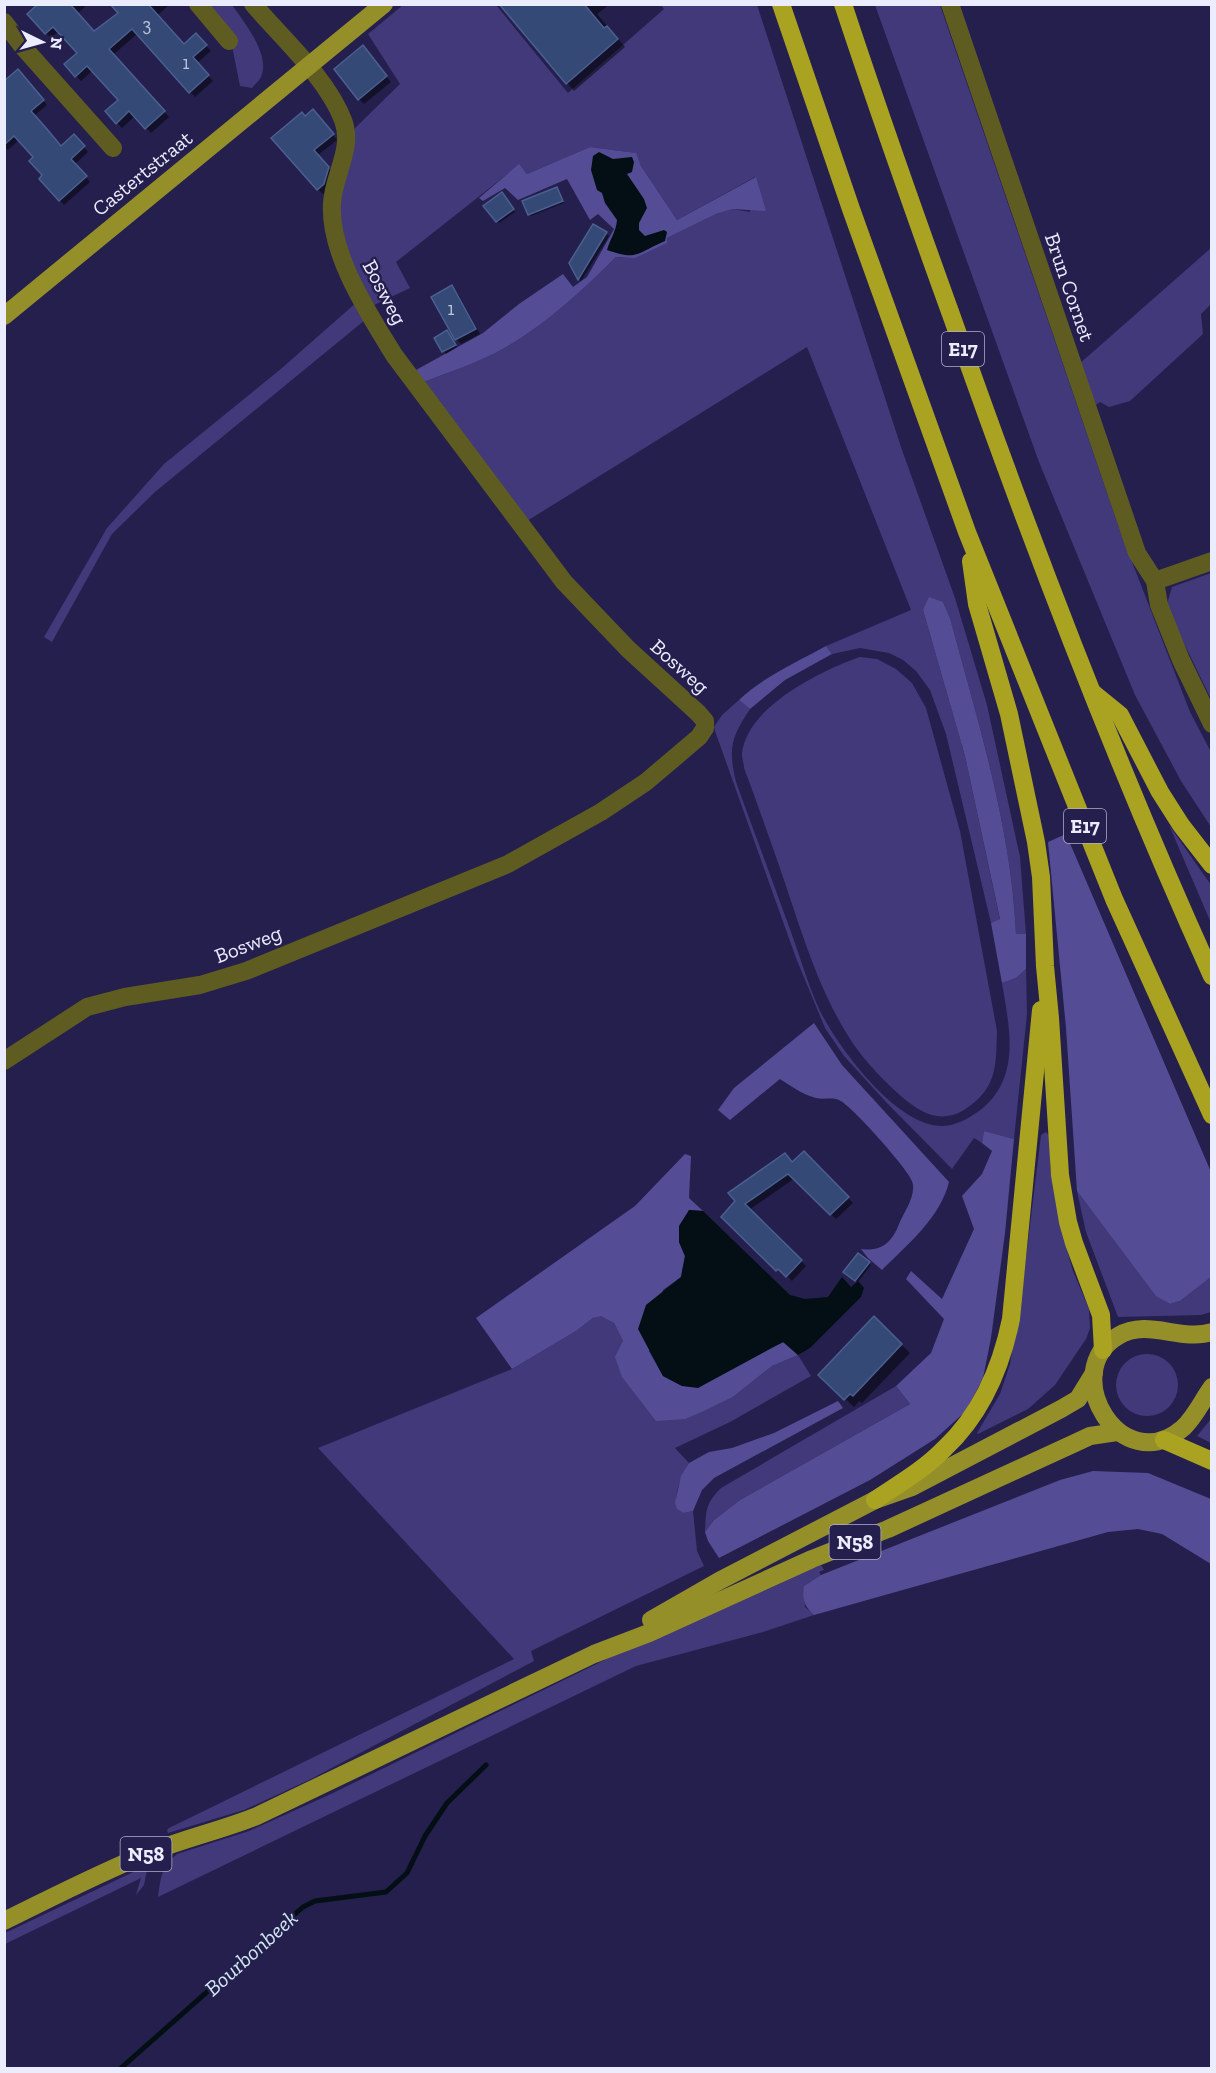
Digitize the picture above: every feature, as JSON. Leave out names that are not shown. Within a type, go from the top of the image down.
[{"type":"highway","name":"E17","points":[[780,4],[967,532],[1114,899],[1212,1115]]},
{"type":"highway","name":"E17","points":[[843,4],[1014,494],[1090,690],[1176,897],[1212,976]]},
{"type":"highway","points":[[967,532],[977,604],[1009,714],[1028,801],[1041,877],[1057,1138],[1064,1199],[1074,1243],[1101,1315],[1102,1350]]},
{"type":"highway","points":[[1090,690],[1120,715],[1160,792],[1181,825],[1212,865]]},
{"type":"highway","points":[[875,1500],[925,1466],[956,1436],[972,1416],[987,1391],[1005,1350],[1015,1286],[1045,966]]},
{"type":"highway","points":[[1164,1440],[1212,1461]]},
{"type":"main road","name":"Castertstraat","points":[[4,316],[384,4]]},
{"type":"main road","points":[[1102,1350],[1118,1336],[1137,1329],[1156,1329],[1189,1335],[1212,1332]]},
{"type":"main road","name":"N58","points":[[1102,1350],[1094,1366],[1096,1399],[1100,1410],[1117,1432]]},
{"type":"main road","name":"N58","points":[[594,1654],[719,1581],[875,1500],[912,1487],[1061,1409],[1077,1399],[1094,1373]]},
{"type":"main road","points":[[1164,1440],[1178,1432],[1190,1421],[1212,1387]]},
{"type":"main road","name":"N58","points":[[4,1921],[120,1865],[257,1816],[594,1654],[648,1633],[812,1559],[888,1529],[1090,1436],[1117,1432],[1137,1440],[1150,1442],[1164,1440]]},
{"type":"street","points":[[198,4],[229,41]]},
{"type":"street","points":[[253,4],[309,67]]},
{"type":"street","name":"Brun Cornet","points":[[950,4],[1137,553],[1155,581],[1159,605],[1181,660],[1212,724]]},
{"type":"street","points":[[4,22],[113,148]]},
{"type":"street","name":"Bosweg","points":[[4,1061],[87,1007],[125,997],[200,986],[246,971],[508,864],[602,812],[646,782],[699,737],[705,728],[705,721],[698,713],[628,649],[564,582],[394,355],[369,315],[346,269],[332,218],[334,188],[346,150],[347,137],[335,104],[309,67]]},
{"type":"street","points":[[1155,581],[1212,561]]},
{"type":"shaded area","points":[[207,5],[232,5],[255,39],[263,68],[261,77],[252,88],[240,86],[232,46]]},
{"type":"shaded area","points":[[403,5],[496,5],[568,93],[664,9],[661,5],[757,5],[901,447],[955,598],[987,705],[1020,857],[1026,934],[1016,934],[1008,854],[992,774],[950,618],[943,602],[923,610],[965,756],[1000,920],[991,923],[946,734],[930,690],[916,671],[903,660],[889,653],[860,648],[832,654],[826,646],[911,610],[807,347],[527,521],[424,382],[482,359],[517,341],[562,308],[616,257],[635,256],[648,251],[666,243],[667,238],[716,214],[733,209],[750,212],[755,177],[677,220],[641,166],[635,153],[590,147],[527,174],[519,165],[396,262],[410,288],[370,307],[344,249],[337,205],[352,131],[400,84],[368,34]]},
{"type":"shaded area","points":[[875,5],[940,5],[1119,528],[1190,712],[1211,752],[1211,827],[1181,781],[1135,695],[1039,462]]},
{"type":"shaded area","points":[[590,147],[636,153],[641,166],[677,220],[756,177],[766,211],[733,209],[716,214],[667,238],[667,243],[635,258],[616,257],[562,308],[517,341],[482,359],[424,382],[416,370],[483,333],[519,304],[563,274],[573,287],[587,277],[614,229],[598,214],[590,220],[567,179],[518,200],[505,188],[483,201],[479,198],[519,164],[527,174]]},
{"type":"shaded area","points":[[599,152],[613,159],[632,157],[634,162],[632,172],[627,174],[644,199],[647,208],[639,223],[639,230],[645,236],[664,230],[667,232],[665,241],[632,255],[607,250],[617,220],[605,203],[602,193],[597,190],[591,170],[593,156]]},
{"type":"shaded area","points":[[1211,248],[1211,304],[1201,314],[1203,334],[1130,401],[1109,407],[1100,402],[1096,405],[1078,365]]},
{"type":"shaded area","points":[[357,302],[365,320],[155,492],[112,534],[52,642],[44,637],[107,528],[164,464],[282,368]]},
{"type":"shaded area","points":[[1211,573],[1211,699],[1167,604],[1172,587]]},
{"type":"shaded area","points":[[929,597],[943,602],[950,618],[992,774],[1008,854],[1016,934],[1026,934],[1026,969],[1016,978],[1002,983],[991,923],[1000,919],[965,756],[923,610]]},
{"type":"shaded area","points":[[826,646],[832,654],[785,680],[750,709],[739,700],[769,677]]},
{"type":"shaded area","points":[[860,657],[877,659],[896,669],[912,683],[926,708],[960,831],[997,1031],[997,1044],[995,1066],[989,1085],[983,1094],[964,1110],[947,1116],[931,1115],[916,1108],[902,1097],[868,1064],[847,1034],[821,984],[744,768],[742,754],[747,737],[757,721],[771,706],[807,681]]},
{"type":"shaded area","points":[[739,700],[750,709],[733,744],[732,760],[736,782],[811,990],[828,1025],[854,1063],[888,1099],[906,1113],[925,1123],[943,1126],[965,1120],[984,1107],[996,1094],[1008,1065],[1009,1032],[1002,983],[1016,978],[1026,969],[1027,1014],[1014,1139],[984,1131],[982,1143],[974,1138],[952,1169],[844,1056],[825,1028],[796,958],[715,731],[714,727],[722,715]]},
{"type":"shaded area","points":[[1169,825],[1211,885],[1211,923]]},
{"type":"shaded area","points":[[1066,834],[1211,1172],[1211,1277],[1180,1301],[1170,1304],[1156,1296],[1077,1191],[1066,1028],[1048,842]]},
{"type":"shaded area","points":[[814,1023],[842,1065],[949,1182],[945,1195],[931,1219],[882,1270],[861,1249],[875,1249],[889,1241],[909,1203],[913,1186],[901,1164],[855,1113],[839,1100],[811,1097],[780,1079],[730,1120],[718,1110],[734,1088]]},
{"type":"shaded area","points":[[984,1131],[1014,1139],[1005,1233],[991,1338],[983,1378],[966,1411],[935,1439],[870,1480],[719,1558],[705,1532],[714,1520],[740,1500],[910,1404],[896,1386],[931,1353],[944,1319],[906,1279],[911,1271],[942,1299],[974,1229],[962,1196],[982,1174],[992,1151],[982,1143]]},
{"type":"shaded area","points":[[1046,1132],[1050,1136],[1050,1166],[1065,1243],[1073,1271],[1089,1309],[1090,1328],[1086,1339],[1055,1385],[1028,1409],[978,1434],[1000,1394],[1010,1364],[1021,1299],[1041,1135]]},
{"type":"shaded area","points":[[685,1154],[691,1156],[689,1198],[703,1211],[689,1210],[679,1242],[685,1256],[681,1277],[663,1290],[649,1351],[663,1376],[682,1386],[784,1342],[798,1355],[772,1366],[733,1397],[706,1410],[686,1419],[656,1421],[622,1377],[615,1357],[623,1341],[614,1323],[601,1316],[593,1318],[576,1331],[512,1369],[476,1318],[635,1206]]},
{"type":"shaded area","points":[[1077,1191],[1157,1296],[1170,1304],[1180,1301],[1211,1277],[1211,1312],[1201,1315],[1118,1317],[1086,1232]]},
{"type":"shaded area","points":[[689,1210],[703,1211],[790,1295],[805,1299],[828,1297],[842,1277],[851,1287],[858,1281],[864,1288],[861,1297],[810,1348],[798,1355],[783,1342],[698,1388],[682,1386],[663,1376],[638,1329],[646,1305],[681,1277],[685,1256],[679,1242],[679,1226]]},
{"type":"shaded area","points":[[601,1315],[614,1323],[623,1341],[686,1419],[733,1397],[772,1366],[798,1355],[811,1376],[730,1422],[675,1448],[689,1463],[679,1485],[676,1497],[677,1509],[683,1513],[693,1511],[697,1551],[704,1566],[531,1651],[534,1661],[309,1780],[244,1810],[168,1833],[169,1828],[514,1659],[318,1448],[512,1369]]},
{"type":"shaded area","points":[[1141,1354],[1153,1354],[1169,1363],[1176,1373],[1178,1385],[1176,1397],[1169,1407],[1153,1416],[1141,1416],[1130,1411],[1121,1402],[1116,1391],[1116,1379],[1121,1368],[1130,1359]]},
{"type":"shaded area","points":[[896,1386],[910,1404],[740,1500],[714,1520],[705,1532],[708,1507],[721,1488]]},
{"type":"shaded area","points":[[838,1401],[843,1408],[714,1478],[702,1490],[693,1511],[683,1513],[677,1509],[675,1503],[681,1476],[689,1463],[709,1452],[732,1448],[774,1433]]},
{"type":"shaded area","points":[[1211,1419],[1211,1443],[1197,1436]]},
{"type":"shaded area","points":[[1093,1471],[1148,1473],[1211,1499],[1211,1564],[1162,1534],[1138,1529],[1108,1532],[814,1615],[806,1605],[804,1586],[821,1575],[1060,1480]]},
{"type":"shaded area","points":[[821,1565],[824,1570],[819,1572],[821,1575],[804,1586],[805,1607],[814,1615],[763,1632],[636,1666],[158,1897],[165,1868],[177,1854],[249,1831],[333,1793],[668,1629]]},
{"type":"shaded area","points":[[148,1865],[144,1885],[136,1895],[141,1878],[5,1944],[5,1933]]},
{"type":"building","points":[[38,4],[70,4],[94,31],[118,13],[110,4],[148,4],[184,44],[196,33],[207,45],[193,57],[209,75],[189,93],[132,29],[109,49],[165,111],[145,129],[129,111],[116,124],[105,111],[118,100],[87,66],[75,77],[64,64],[77,53],[53,27],[45,34],[27,14]]},
{"type":"building","points":[[499,4],[584,4],[604,28],[607,26],[618,39],[566,84]]},
{"type":"building","points":[[363,45],[387,76],[358,100],[334,69]]},
{"type":"building","points":[[18,69],[44,100],[31,111],[61,146],[74,134],[85,146],[71,159],[87,176],[59,201],[39,179],[42,175],[29,161],[33,157],[14,136],[4,145],[4,81]]},
{"type":"building","points":[[313,109],[334,134],[314,150],[329,167],[324,184],[317,190],[271,138],[302,112],[305,116]]},
{"type":"building","points":[[557,187],[563,201],[528,215],[522,201]]},
{"type":"building","points":[[502,192],[514,209],[496,222],[483,206]]},
{"type":"building","points":[[593,224],[607,232],[578,280],[569,263]]},
{"type":"building","points":[[452,285],[476,329],[455,340],[431,297]]},
{"type":"building","points":[[447,330],[456,345],[442,352],[434,338]]},
{"type":"building","points":[[804,1151],[849,1197],[830,1215],[788,1174],[745,1204],[802,1260],[786,1277],[778,1269],[776,1271],[721,1217],[735,1201],[728,1193],[785,1153],[792,1162]]},
{"type":"building","points":[[858,1253],[870,1262],[855,1281],[843,1272]]},
{"type":"building","points":[[874,1316],[902,1344],[853,1396],[850,1394],[844,1400],[818,1375]]},
{"type":"waterway","name":"Bourbonbeek","points":[[121,2068],[303,1907],[315,1901],[386,1892],[407,1873],[425,1836],[447,1803],[486,1765]]}]
